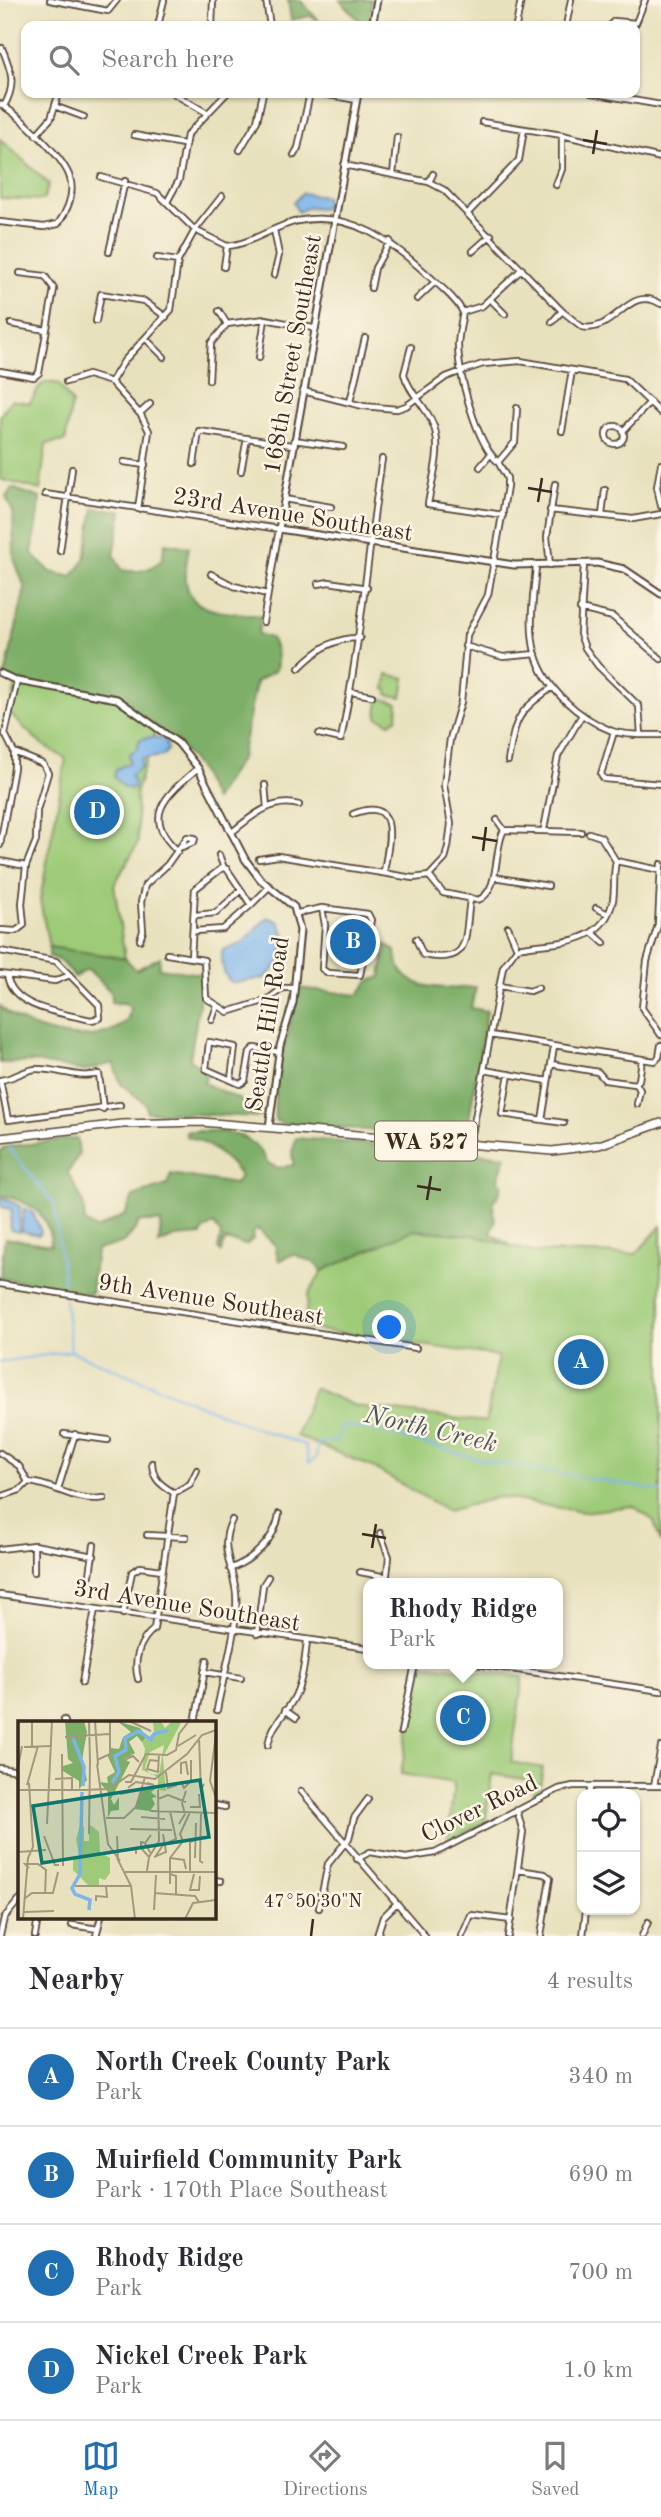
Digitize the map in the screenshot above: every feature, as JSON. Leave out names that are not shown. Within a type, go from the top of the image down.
[{"type":"main road","name":"WA 527","points":[[0,1138],[148,1122],[269,1127],[470,1145],[564,1150],[622,1138],[661,1123]]},
{"type":"street","points":[[50,0],[108,10],[117,0]]},
{"type":"street","points":[[159,21],[164,0]]},
{"type":"street","points":[[212,21],[213,0]]},
{"type":"street","points":[[265,0],[269,21]]},
{"type":"street","points":[[373,21],[377,0]]},
{"type":"street","points":[[517,21],[521,0]]},
{"type":"street","points":[[567,21],[571,0]]},
{"type":"street","points":[[637,21],[645,0]]},
{"type":"street","points":[[0,222],[44,227],[58,224],[68,205],[71,183],[64,166],[55,155],[2,105],[11,92],[13,79],[2,48]]},
{"type":"street","points":[[36,135],[57,107],[58,98]]},
{"type":"street","points":[[182,98],[207,113]]},
{"type":"street","points":[[167,202],[179,180],[183,144],[222,98]]},
{"type":"street","points":[[240,150],[257,121],[262,98]]},
{"type":"street","points":[[294,155],[299,148],[309,98]]},
{"type":"street","points":[[346,98],[357,100]]},
{"type":"street","points":[[624,98],[661,105]]},
{"type":"street","name":"168th Street Southeast","points":[[263,622],[313,328],[357,100]]},
{"type":"street","points":[[57,107],[83,117]]},
{"type":"street","points":[[482,122],[562,135],[661,158]]},
{"type":"street","points":[[468,212],[519,160],[524,129]]},
{"type":"street","points":[[134,135],[183,144]]},
{"type":"street","points":[[556,185],[562,169],[562,135]]},
{"type":"street","points":[[393,175],[399,144],[397,137]]},
{"type":"street","points":[[344,165],[429,182],[454,197],[562,311],[582,327],[596,328],[636,299],[655,300],[661,304]]},
{"type":"street","points":[[429,182],[433,174]]},
{"type":"street","points":[[101,177],[146,188],[167,202],[195,230],[227,246],[297,221],[334,221],[358,226],[390,242],[435,282],[463,312]]},
{"type":"street","points":[[109,252],[125,181]]},
{"type":"street","points":[[111,382],[124,362],[166,317],[172,306],[178,261],[195,230],[222,196]]},
{"type":"street","points":[[274,230],[279,255],[274,275]]},
{"type":"street","points":[[473,251],[491,234]]},
{"type":"street","points":[[372,288],[375,268],[390,242]]},
{"type":"street","points":[[224,267],[227,246]]},
{"type":"street","points":[[157,258],[178,261]]},
{"type":"street","points":[[463,312],[482,306],[522,269]]},
{"type":"street","points":[[0,371],[37,376],[54,289],[50,280],[39,274],[20,273]]},
{"type":"street","points":[[417,299],[435,282]]},
{"type":"street","points":[[96,321],[101,294],[144,301],[166,317]]},
{"type":"street","points":[[490,299],[505,314]]},
{"type":"street","points":[[219,311],[226,324]]},
{"type":"street","points":[[552,322],[562,311]]},
{"type":"street","points":[[259,859],[278,856],[384,871],[413,878],[429,876],[445,859],[451,824],[444,785],[450,739],[463,694],[465,646],[471,626],[488,595],[507,478],[480,436],[462,370],[458,344],[463,312]]},
{"type":"street","points":[[209,380],[207,369],[211,343],[226,324],[265,319],[313,328]]},
{"type":"street","points":[[259,358],[265,319]]},
{"type":"street","points":[[10,324],[46,330]]},
{"type":"street","points":[[350,402],[365,338]]},
{"type":"street","points":[[146,340],[164,357]]},
{"type":"street","points":[[411,347],[404,374],[416,398],[433,422],[436,435],[437,447],[428,505],[503,515]]},
{"type":"street","points":[[302,391],[384,409],[406,407],[446,377],[462,370],[483,364],[520,361],[625,379],[661,413]]},
{"type":"street","points":[[562,431],[572,370]]},
{"type":"street","points":[[66,382],[88,375],[111,382],[139,413],[149,431],[138,509]]},
{"type":"street","points":[[623,430],[650,402]]},
{"type":"street","points":[[139,413],[150,404]]},
{"type":"street","points":[[498,462],[515,442],[517,408]]},
{"type":"street","points":[[610,427],[623,430],[624,437],[619,443],[607,438],[610,427]]},
{"type":"street","points":[[194,464],[199,431],[342,447]]},
{"type":"street","points":[[241,471],[247,438]]},
{"type":"street","points":[[480,467],[490,455]]},
{"type":"street","points":[[319,734],[341,739],[360,638],[382,459]]},
{"type":"street","points":[[124,462],[145,465]]},
{"type":"street","points":[[661,464],[657,487],[661,506]]},
{"type":"street","points":[[60,551],[72,469]]},
{"type":"street","points":[[550,565],[547,537],[555,484]]},
{"type":"street","points":[[602,515],[605,490]]},
{"type":"street","name":"23rd Avenue Southeast","points":[[45,494],[495,562],[536,566],[583,562],[625,569],[661,594]]},
{"type":"street","points":[[284,499],[331,507]]},
{"type":"street","points":[[550,510],[644,519],[661,514]]},
{"type":"street","points":[[583,562],[580,634],[585,648],[598,666],[639,706],[641,735]]},
{"type":"street","points":[[536,566],[532,614],[536,654],[553,687],[582,715],[614,732],[661,735]]},
{"type":"street","points":[[211,574],[234,586],[267,594]]},
{"type":"street","points":[[318,584],[367,588]]},
{"type":"street","points":[[580,610],[613,617],[661,659]]},
{"type":"street","points":[[299,668],[315,652],[340,639],[360,638]]},
{"type":"street","points":[[465,646],[503,657],[536,654]]},
{"type":"street","name":"Seattle Hill Road","points":[[0,673],[17,681],[117,699],[178,743],[198,768],[245,859],[269,887],[288,901],[298,913],[300,930],[294,988],[290,1017],[279,1052],[269,1127]]},
{"type":"street","points":[[0,845],[14,752],[5,734],[17,681]]},
{"type":"street","points":[[508,761],[514,726],[521,710],[553,687]]},
{"type":"street","points":[[351,692],[372,696]]},
{"type":"street","points":[[544,828],[558,756],[582,715]]},
{"type":"street","points":[[614,732],[601,774],[604,779],[661,784]]},
{"type":"street","points":[[0,930],[19,930],[25,919],[22,904],[26,866],[36,841],[37,810],[48,773],[43,764],[14,752]]},
{"type":"street","points":[[140,940],[143,931],[142,893],[145,885],[181,849],[162,834],[158,818],[160,810],[171,791],[198,768]]},
{"type":"street","points":[[265,785],[267,808]]},
{"type":"street","points":[[231,833],[253,814],[267,808],[290,802],[299,805]]},
{"type":"street","points":[[352,814],[368,808],[375,809],[388,821],[391,828],[384,871]]},
{"type":"street","points":[[497,820],[504,830]]},
{"type":"street","points":[[504,830],[544,828],[582,832]]},
{"type":"street","points":[[429,876],[443,893],[470,900],[484,897],[493,877],[498,845],[504,830]]},
{"type":"street","points":[[470,1145],[503,967],[517,948],[573,942],[593,933],[608,914],[613,898],[616,861],[601,837],[589,833]]},
{"type":"street","points":[[219,855],[224,868],[251,905]]},
{"type":"street","points":[[0,861],[26,866]]},
{"type":"street","points":[[616,861],[660,867],[658,925],[644,979],[642,1008],[661,1035]]},
{"type":"street","points":[[191,958],[195,931],[194,891],[224,868]]},
{"type":"street","points":[[493,877],[548,886]]},
{"type":"street","points":[[195,931],[223,929],[269,887]]},
{"type":"street","points":[[195,915],[216,913],[241,890]]},
{"type":"street","points":[[416,939],[423,955],[445,959],[456,956],[463,946],[470,900]]},
{"type":"street","points":[[298,913],[322,908],[370,917],[360,975],[323,970],[325,925],[322,908]]},
{"type":"street","points":[[596,908],[608,914]]},
{"type":"street","points":[[508,927],[517,948]]},
{"type":"street","points":[[593,933],[604,943]]},
{"type":"street","points":[[0,951],[51,958],[101,1007],[100,1017],[90,1020],[23,999],[11,990],[7,975]]},
{"type":"street","points":[[167,954],[206,963],[205,996],[217,1006],[231,1012],[267,1000],[283,988],[294,988]]},
{"type":"street","points":[[0,974],[55,981],[70,975]]},
{"type":"street","points":[[644,979],[652,981]]},
{"type":"street","points":[[499,986],[530,991],[538,988]]},
{"type":"street","points":[[212,1020],[217,1006]]},
{"type":"street","points":[[490,1035],[658,1060],[661,1045]]},
{"type":"street","points":[[231,1079],[235,1048],[209,1042],[206,1069],[231,1079],[243,1083],[250,1052],[254,1048],[279,1052]]},
{"type":"street","points":[[542,1120],[554,1046]]},
{"type":"street","points":[[637,1104],[640,1090],[636,1083],[642,1059]]},
{"type":"street","points":[[551,1064],[598,1072],[605,1080],[636,1083]]},
{"type":"street","points":[[103,1108],[99,1074],[84,1077],[36,1069],[0,1080],[9,1120],[103,1108],[120,1105]]},
{"type":"street","points":[[484,1070],[548,1081]]},
{"type":"street","points":[[509,1074],[502,1114],[564,1123]]},
{"type":"street","name":"9th Avenue Southeast","points":[[0,1284],[416,1348]]},
{"type":"street","points":[[64,1434],[108,1440]]},
{"type":"street","points":[[58,1489],[75,1434]]},
{"type":"street","points":[[0,1453],[19,1466],[28,1482],[58,1489],[76,1497],[104,1498]]},
{"type":"street","points":[[152,1463],[153,1475],[158,1483],[174,1493]]},
{"type":"street","points":[[174,1493],[190,1485],[197,1470]]},
{"type":"street","points":[[0,1497],[20,1490],[28,1482]]},
{"type":"street","points":[[138,1679],[135,1669],[139,1645],[154,1629],[174,1493]]},
{"type":"street","points":[[230,1569],[248,1561],[262,1548],[279,1514]]},
{"type":"street","points":[[217,1710],[236,1597],[225,1542],[232,1520]]},
{"type":"street","points":[[380,1533],[389,1557],[386,1578]]},
{"type":"street","points":[[147,1535],[186,1537]]},
{"type":"street","points":[[34,1545],[34,1572]]},
{"type":"street","points":[[0,1549],[34,1545],[94,1556]]},
{"type":"street","points":[[90,1574],[94,1545]]},
{"type":"street","points":[[123,1614],[132,1572],[140,1567],[162,1570]]},
{"type":"street","points":[[360,1572],[380,1578]]},
{"type":"street","points":[[257,1634],[263,1585],[268,1577]]},
{"type":"street","name":"3rd Avenue Southeast","points":[[0,1595],[363,1647]]},
{"type":"street","points":[[82,1683],[95,1609]]},
{"type":"street","points":[[268,1745],[275,1722],[285,1710],[300,1682],[307,1641]]},
{"type":"street","points":[[195,1721],[206,1660]]},
{"type":"street","points":[[401,1732],[414,1669]]},
{"type":"street","points":[[510,1669],[661,1691]]},
{"type":"street","points":[[204,1672],[241,1678]]},
{"type":"street","points":[[285,1710],[296,1718]]},
{"type":"street","points":[[654,1786],[661,1747]]},
{"type":"street","points":[[0,1768],[18,1771]]},
{"type":"street","name":"Clover Road","points":[[357,1860],[370,1852],[406,1858],[435,1853],[559,1789],[661,1786]]},
{"type":"street","points":[[301,1791],[357,1860],[425,1936]]},
{"type":"street","points":[[319,1908],[328,1864],[349,1838],[361,1805],[368,1799]]},
{"type":"street","points":[[215,1805],[225,1807]]},
{"type":"street","points":[[508,1936],[523,1827],[517,1810]]},
{"type":"street","points":[[518,1870],[549,1876],[541,1936]]},
{"type":"street","points":[[215,1880],[221,1881]]},
{"type":"street","points":[[0,1936],[2,1917],[18,1901]]},
{"type":"street","points":[[377,1936],[380,1921],[396,1904]]},
{"type":"street","points":[[462,1936],[469,1917],[475,1914],[511,1920]]},
{"type":"street","points":[[583,1936],[585,1915]]},
{"type":"street","points":[[35,1936],[38,1918]]},
{"type":"street","points":[[96,1936],[101,1918]]},
{"type":"street","points":[[642,1936],[648,1922]]},
{"type":"street","points":[[72,1925],[97,1929]]},
{"type":"green space","points":[[288,0],[300,0],[319,21],[310,16],[291,20]]},
{"type":"green space","points":[[340,0],[372,0],[368,21],[359,21]]},
{"type":"green space","points":[[0,139],[49,184],[43,200],[0,198]]},
{"type":"green space","points":[[46,382],[59,384],[72,403],[65,441],[46,444],[40,490],[0,479],[0,416],[11,400],[30,403],[40,386]]},
{"type":"green space","points":[[12,488],[40,498],[32,554],[51,572],[72,577],[85,559],[94,508],[122,511],[114,555],[122,570],[139,571],[152,567],[162,560],[165,543],[189,547],[186,569],[191,597],[211,609],[261,616],[258,634],[271,638],[273,642],[276,670],[256,682],[241,758],[214,800],[198,768],[178,743],[118,699],[17,681],[5,676],[25,588],[14,559],[13,512],[6,497]]},
{"type":"green space","points":[[387,674],[405,678],[402,697],[388,695],[388,690],[385,689]]},
{"type":"green space","points":[[17,681],[117,699],[157,727],[136,791],[138,843],[114,885],[125,958],[49,947],[40,900],[66,759],[40,743],[9,713]]},
{"type":"green space","points":[[379,698],[398,703],[397,718],[390,723],[377,717]]},
{"type":"green space","points":[[344,926],[367,929],[362,959],[340,955]]},
{"type":"green space","points":[[386,944],[396,952],[405,975],[414,982],[437,988],[476,987],[471,1008],[487,1011],[466,1138],[281,1123],[275,1120],[276,1086],[298,988],[358,995],[369,981],[381,977]]},
{"type":"green space","points":[[49,947],[125,958],[136,970],[160,957],[159,968],[200,974],[203,979],[190,1059],[207,1073],[204,1083],[262,1110],[261,1117],[147,1112],[146,1104],[121,1084],[113,1063],[84,1071],[35,1062],[0,1063],[0,1006],[28,1024],[64,1035],[100,1034],[116,1029],[128,1019],[130,1007],[124,1003],[111,1003],[111,992],[88,969],[75,977],[60,961],[49,956]]},
{"type":"green space","points":[[186,1131],[222,1132],[244,1137],[261,1152],[267,1163],[278,1168],[294,1165],[292,1153],[296,1138],[506,1156],[498,1179],[502,1185],[493,1201],[495,1222],[491,1233],[511,1246],[472,1235],[413,1230],[322,1271],[313,1262],[293,1254],[279,1261],[275,1245],[258,1229],[252,1233],[253,1239],[246,1245],[225,1240],[221,1252],[218,1249],[221,1235],[214,1224],[201,1235],[175,1237],[159,1244],[161,1222],[139,1222],[131,1235],[122,1242],[96,1250],[91,1294],[0,1278],[5,1238],[51,1245],[46,1224],[36,1210],[20,1201],[0,1195],[0,1152],[5,1147],[77,1138],[79,1154],[68,1173],[83,1202],[85,1222],[96,1229],[125,1215],[133,1196],[167,1185],[171,1174],[235,1184],[240,1176],[230,1163],[208,1146],[186,1136]]},
{"type":"green space","points":[[661,1226],[661,1543],[654,1521],[633,1506],[583,1512],[499,1497],[448,1511],[370,1466],[296,1436],[314,1388],[355,1406],[486,1422],[498,1356],[304,1328],[308,1295],[322,1271],[413,1230],[473,1235],[532,1252],[636,1254]]},
{"type":"green space","points":[[418,1669],[459,1669],[523,1677],[511,1762],[543,1768],[539,1792],[535,1795],[529,1780],[492,1774],[485,1822],[448,1841],[454,1783],[401,1774]]},
{"type":"water","points":[[302,193],[325,197],[327,203],[322,209],[308,207],[298,212],[293,203]]},
{"type":"water","points":[[149,737],[165,739],[168,749],[163,756],[141,759],[141,767],[130,776],[134,781],[133,789],[124,787],[114,777],[116,769],[129,763],[129,754],[138,748],[139,740]]},
{"type":"water","points":[[268,917],[279,922],[285,935],[281,962],[265,978],[232,983],[223,968],[223,950],[241,944]]},
{"type":"water","points":[[1,1197],[20,1206],[19,1232],[10,1230],[12,1210],[0,1206]]},
{"type":"water","points":[[24,1208],[33,1213],[41,1231],[39,1235],[21,1231]]},
{"type":"waterway","points":[[9,1148],[54,1204],[64,1284]]},
{"type":"waterway","points":[[65,1300],[71,1351]]},
{"type":"waterway","name":"North Creek","points":[[0,1362],[71,1351],[258,1429],[305,1445],[309,1463],[316,1458],[318,1443],[337,1441],[342,1425],[379,1431],[482,1460],[661,1491]]},
{"type":"place","name":"Nickel Creek Park","points":[[97,812]]},
{"type":"place","name":"Muirfield Community Park","points":[[353,942]]},
{"type":"place","name":"North Creek County Park","points":[[581,1362]]},
{"type":"place","name":"Rhody Ridge","points":[[463,1718]]}]
